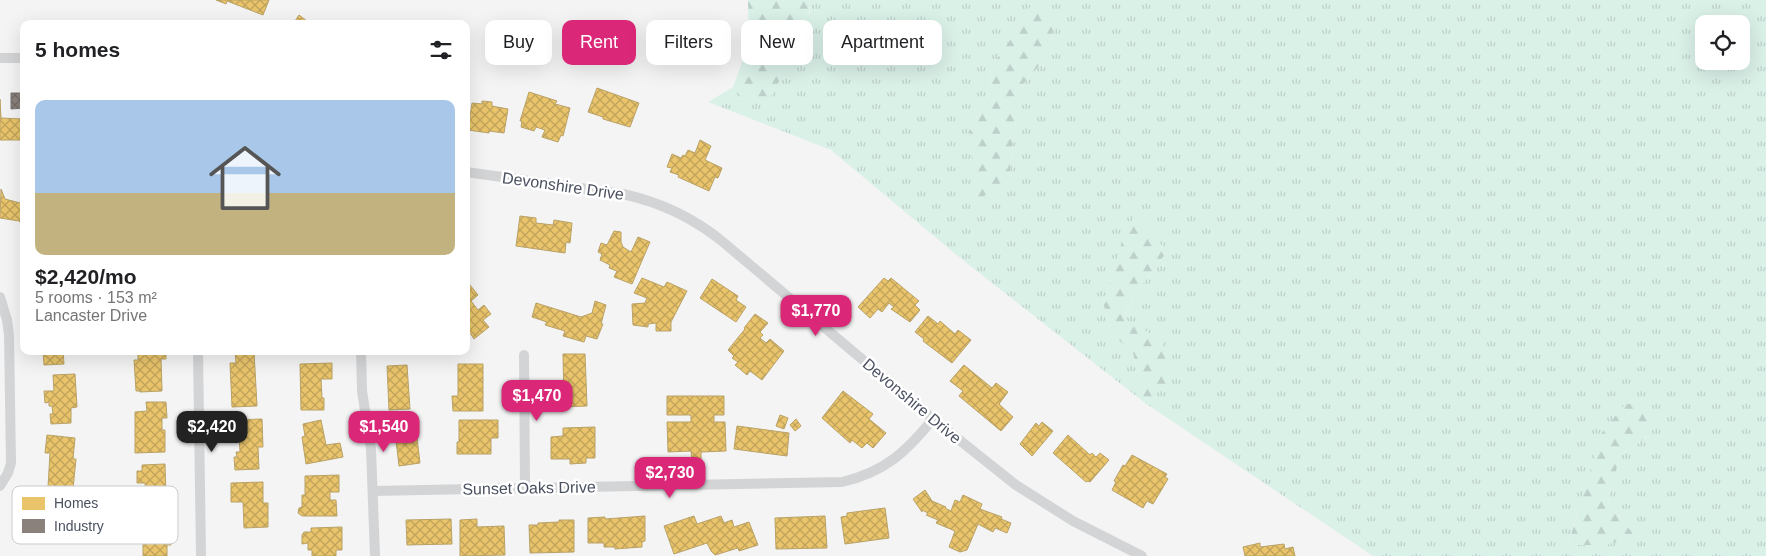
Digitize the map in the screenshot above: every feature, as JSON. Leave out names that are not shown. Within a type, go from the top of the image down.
[{"type":"street","points":[[0,58],[20,58]]},
{"type":"street","name":"Devonshire Drive","points":[[470,173],[622,194],[678,213],[723,242],[933,419],[1016,486],[1073,521],[1142,556]]},
{"type":"street","points":[[0,297],[7,320],[9,336],[11,453],[8,473],[0,486]]},
{"type":"street","points":[[198,355],[202,556]]},
{"type":"street","points":[[361,355],[362,391],[371,449],[375,556]]},
{"type":"street","points":[[524,356],[525,488]]},
{"type":"street","name":"Sunset Oaks Drive","points":[[373,491],[842,482],[869,474],[896,458],[933,419]]},
{"type":"green space","points":[[748,0],[810,0],[807,20],[748,20]]},
{"type":"green space","points":[[810,0],[1034,0],[1015,33],[991,67],[990,93],[970,131],[1009,180],[1014,132],[1024,83],[1045,59],[1053,30],[1039,0],[1766,0],[1766,556],[1373,556],[1145,403],[959,257],[831,150],[708,102],[733,87],[746,101],[772,65],[813,65],[813,20],[805,20],[810,13]],"holes":[[[1167,252],[1135,294],[1123,319],[1169,381],[1145,402],[1133,353],[1112,334],[1103,302],[1115,268]],[[1650,404],[1650,435],[1620,455],[1608,502],[1634,535],[1568,545],[1578,510]]]},
{"type":"green space","points":[[1034,0],[1039,0],[1053,30],[1045,59],[1024,83],[1014,132],[1009,180],[977,200],[970,131],[990,93],[991,67],[1015,33]]},
{"type":"green space","points":[[741,65],[788,65],[771,96],[746,101],[733,87]]},
{"type":"green space","points":[[1137,214],[1167,252],[1135,294],[1123,318],[1162,340],[1169,381],[1145,403],[1133,353],[1112,334],[1103,302],[1115,268],[1125,229]]},
{"type":"green space","points":[[1625,404],[1650,404],[1650,435],[1620,455],[1608,502],[1634,535],[1607,545],[1568,545],[1601,434]]},
{"type":"building: Homes","points":[[216,0],[269,0],[263,15],[227,1],[226,4]]},
{"type":"building: Homes","points":[[299,15],[306,20],[296,20]]},
{"type":"building: Homes","points":[[597,88],[639,103],[630,127],[603,119],[603,117],[588,112]]},
{"type":"building: Homes","points":[[529,92],[557,101],[555,104],[570,108],[563,136],[561,135],[558,142],[542,137],[545,130],[536,127],[534,131],[521,127],[522,121],[520,121]]},
{"type":"building: Homes","points":[[0,99],[1,118],[20,119],[20,140],[0,140]]},
{"type":"building: Homes","points":[[482,101],[492,102],[492,106],[508,109],[504,133],[470,130],[472,103],[482,104]]},
{"type":"building: Homes","points":[[700,140],[711,146],[705,160],[722,168],[718,178],[715,177],[709,191],[678,177],[679,175],[670,172],[672,168],[667,167],[672,154],[681,158],[683,155],[685,156],[688,150],[695,153]]},
{"type":"building: Homes","points":[[1,189],[5,199],[20,203],[20,222],[0,218]]},
{"type":"building: Homes","points":[[520,216],[536,218],[536,223],[553,225],[554,220],[572,223],[570,243],[566,242],[565,253],[516,246]]},
{"type":"building: Homes","points":[[614,231],[621,232],[623,247],[631,252],[638,237],[650,242],[632,284],[614,277],[617,271],[609,268],[610,265],[600,260],[602,254],[598,252],[601,243],[607,245]]},
{"type":"building: Homes","points":[[642,278],[664,287],[667,282],[687,291],[671,322],[671,331],[656,331],[656,323],[648,324],[648,327],[633,325],[632,304],[645,303],[647,298],[634,293]]},
{"type":"building: Homes","points":[[884,278],[888,281],[891,278],[919,301],[915,305],[920,310],[910,322],[891,309],[894,307],[889,303],[882,312],[878,309],[870,318],[858,307]]},
{"type":"building: Homes","points":[[712,279],[738,296],[736,300],[746,307],[736,322],[700,298]]},
{"type":"building: Homes","points":[[470,285],[478,295],[471,301],[478,310],[484,305],[491,314],[483,320],[489,327],[474,339],[470,333]]},
{"type":"building: Homes","points":[[595,301],[606,305],[601,324],[603,324],[597,339],[586,336],[584,342],[563,336],[565,331],[545,325],[547,322],[532,317],[536,303],[581,317],[592,313]]},
{"type":"building: Homes","points":[[755,314],[768,323],[760,332],[763,335],[760,338],[766,343],[770,339],[784,351],[762,380],[750,371],[747,375],[735,365],[738,362],[732,358],[734,356],[728,350]]},
{"type":"building: Homes","points":[[928,316],[938,324],[940,321],[955,334],[958,330],[971,340],[952,363],[923,341],[924,339],[915,332]]},
{"type":"building: Homes","points":[[563,354],[585,354],[587,406],[564,407]]},
{"type":"building: Homes","points":[[43,355],[63,355],[64,364],[44,365]]},
{"type":"building: Homes","points":[[138,355],[166,355],[166,359],[161,359],[162,391],[136,391],[134,360],[138,360]]},
{"type":"building: Homes","points":[[235,355],[254,355],[257,406],[232,407],[230,363],[236,363]]},
{"type":"building: Homes","points":[[332,363],[332,379],[321,379],[324,410],[301,410],[300,364]]},
{"type":"building: Homes","points":[[458,364],[483,364],[483,411],[453,411],[452,396],[458,396]]},
{"type":"building: Homes","points":[[407,365],[410,409],[389,410],[387,366]]},
{"type":"building: Homes","points":[[964,365],[992,388],[996,383],[1008,392],[999,404],[1013,417],[1001,431],[959,396],[963,391],[950,381]]},
{"type":"building: Homes","points":[[75,374],[77,407],[71,408],[71,423],[51,424],[50,414],[53,414],[52,406],[49,406],[49,402],[45,403],[44,391],[54,391],[53,375]]},
{"type":"building: Homes","points":[[843,391],[873,414],[869,419],[886,433],[873,448],[867,443],[862,448],[852,440],[850,443],[822,418]]},
{"type":"building: Homes","points":[[667,396],[724,396],[724,415],[714,415],[714,422],[725,422],[726,451],[701,452],[701,461],[692,461],[691,451],[668,452],[667,422],[691,422],[691,415],[667,415]]},
{"type":"building: Homes","points":[[146,402],[166,402],[167,418],[162,418],[162,430],[165,430],[165,452],[135,453],[135,412],[147,411]]},
{"type":"building: Homes","points":[[780,415],[788,418],[784,429],[776,426]]},
{"type":"building: Homes","points":[[262,419],[263,447],[258,447],[259,469],[235,470],[234,457],[237,457],[236,452],[240,452],[239,435],[230,436],[230,420]]},
{"type":"building: Homes","points":[[796,419],[801,426],[795,431],[790,425]]},
{"type":"building: Homes","points":[[321,420],[326,445],[340,443],[343,457],[306,464],[302,437],[305,436],[303,424]]},
{"type":"building: Homes","points":[[459,420],[498,420],[498,438],[491,438],[491,454],[457,454]]},
{"type":"building: Homes","points":[[415,421],[420,463],[399,466],[394,423]]},
{"type":"building: Homes","points":[[1042,422],[1053,431],[1032,456],[1020,444],[1036,423],[1039,426]]},
{"type":"building: Homes","points":[[737,426],[789,433],[787,456],[734,449]]},
{"type":"building: Homes","points":[[595,427],[595,458],[586,458],[586,463],[570,464],[570,459],[551,459],[551,437],[563,436],[563,428]]},
{"type":"building: Homes","points":[[47,435],[75,438],[73,459],[76,459],[73,486],[48,486],[50,453],[45,453]]},
{"type":"building: Homes","points":[[1068,435],[1090,455],[1092,453],[1096,457],[1100,453],[1109,460],[1090,482],[1086,482],[1053,453]]},
{"type":"building: Homes","points":[[1132,455],[1167,474],[1165,477],[1168,479],[1153,504],[1147,501],[1143,508],[1112,490],[1116,482],[1114,481],[1123,465],[1125,466]]},
{"type":"building: Homes","points":[[165,464],[166,486],[145,486],[145,483],[137,483],[137,471],[142,471],[142,465]]},
{"type":"building: Homes","points":[[339,475],[339,492],[330,492],[330,500],[336,500],[337,516],[302,516],[298,513],[299,508],[302,507],[302,495],[305,495],[305,476]]},
{"type":"building: Homes","points":[[263,482],[263,503],[268,503],[268,527],[244,528],[243,502],[231,502],[231,483]]},
{"type":"building: Homes","points":[[925,490],[932,501],[951,511],[955,500],[960,502],[963,495],[982,504],[980,509],[1002,517],[1001,519],[1011,523],[1007,533],[995,528],[993,532],[978,524],[967,550],[960,552],[949,547],[955,531],[936,523],[938,520],[926,515],[928,513],[922,510],[922,512],[913,499]]},
{"type":"building: Homes","points":[[885,508],[889,538],[845,544],[841,517],[847,516],[847,513]]},
{"type":"building: Homes","points":[[645,516],[645,541],[642,542],[642,547],[615,549],[615,547],[604,547],[604,543],[588,543],[588,518],[605,517],[605,519]]},
{"type":"building: Homes","points":[[694,516],[697,524],[721,516],[724,523],[732,520],[734,527],[749,522],[758,545],[739,551],[738,548],[715,555],[707,543],[674,554],[664,526]]},
{"type":"building: Homes","points":[[825,516],[827,548],[776,549],[775,518]]},
{"type":"building: Homes","points":[[451,519],[452,544],[407,545],[406,520]]},
{"type":"building: Homes","points":[[477,519],[477,527],[504,526],[505,555],[460,556],[460,520]]},
{"type":"building: Homes","points":[[559,520],[574,520],[574,552],[530,553],[529,525],[559,522]]},
{"type":"building: Homes","points":[[342,527],[342,550],[336,550],[336,556],[312,556],[312,550],[308,550],[308,543],[302,544],[302,535],[304,532],[311,532],[311,528]]},
{"type":"building: Homes","points":[[1260,543],[1260,547],[1284,544],[1285,549],[1293,547],[1295,556],[1245,556],[1243,547]]},
{"type":"building: Homes","points":[[143,544],[171,544],[167,545],[167,556],[143,556]]},
{"type":"building: Industry","points":[[11,93],[20,93],[20,108],[11,109]]}]
